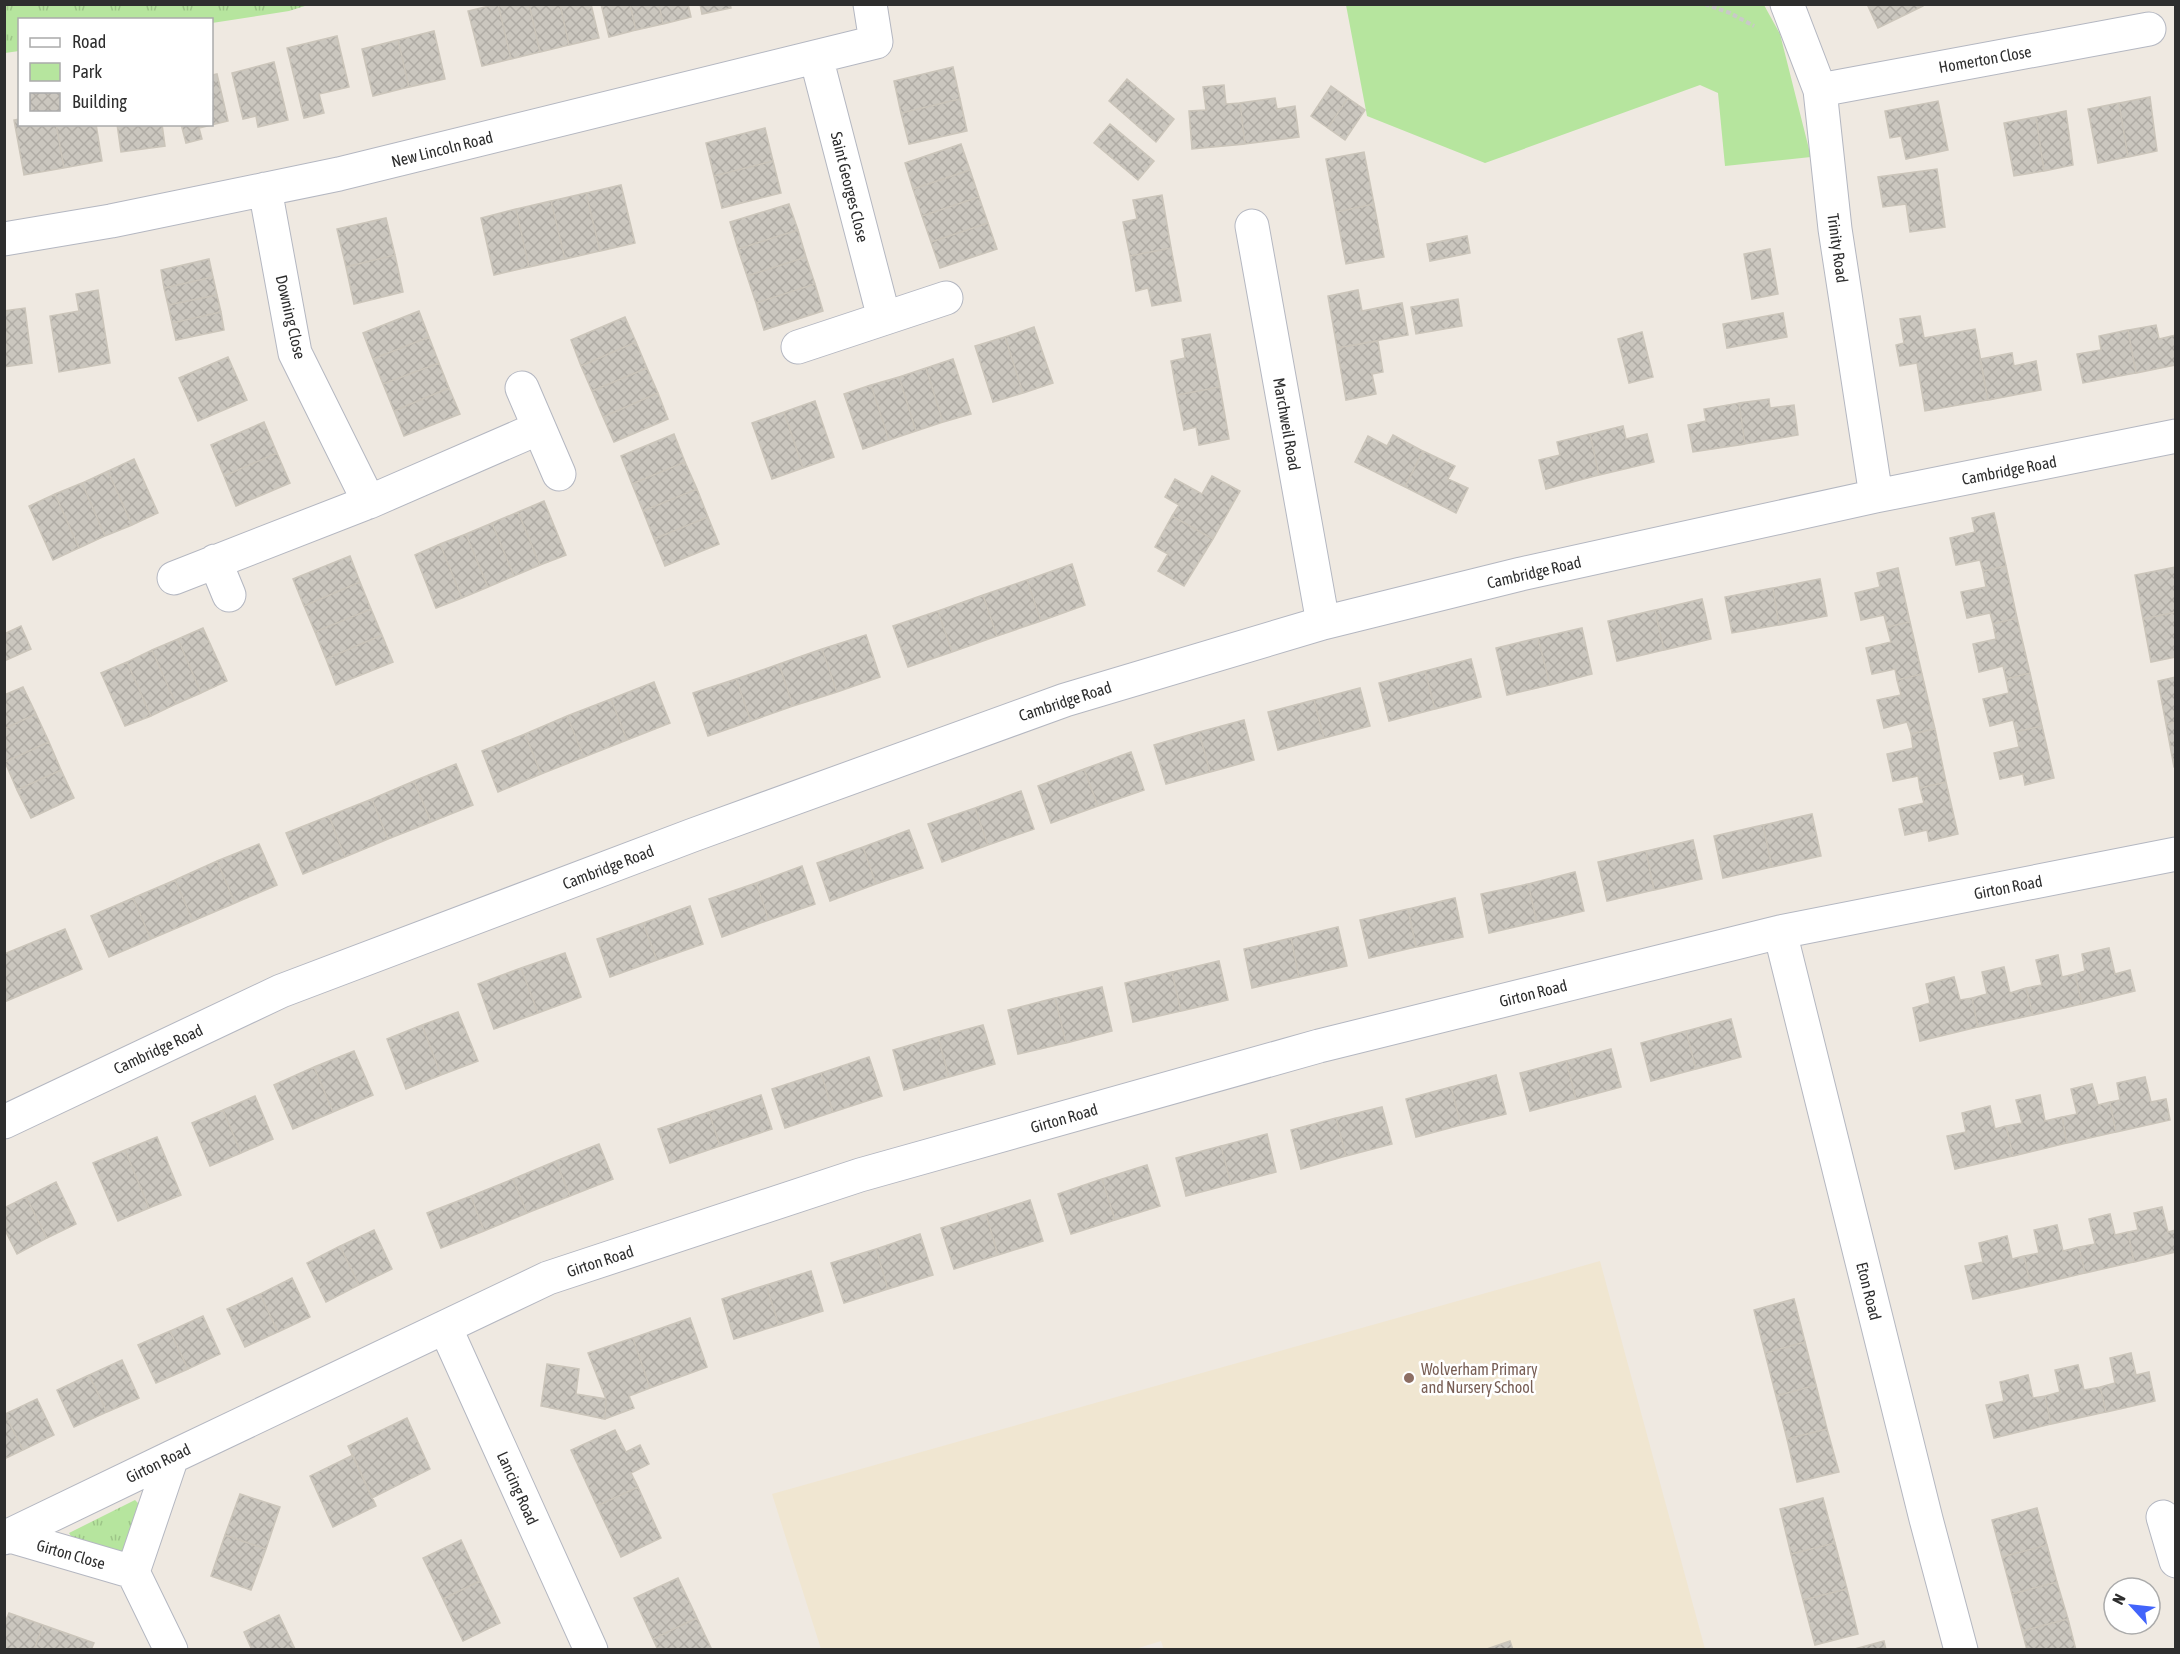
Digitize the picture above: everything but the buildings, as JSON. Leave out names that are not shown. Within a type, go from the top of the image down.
[{"type":"street","name":"New Lincoln Road","points":[[4,238],[111,221],[339,174],[876,42],[870,4]]},
{"type":"street","name":"Trinity Road","points":[[1787,4],[1820,90],[1835,230],[1876,496]]},
{"type":"street","name":"Homerton Close","points":[[1820,90],[2149,29]]},
{"type":"street","name":"Saint Georges Close","points":[[816,57],[884,318]]},
{"type":"street","name":"Downing Close","points":[[265,189],[295,353],[369,502]]},
{"type":"street","name":"Marchweil Road","points":[[1252,226],[1323,622]]},
{"type":"street","points":[[798,348],[946,298]]},
{"type":"street","points":[[522,388],[559,474]]},
{"type":"street","points":[[174,578],[369,502],[539,429]]},
{"type":"street","name":"Cambridge Road","points":[[4,1122],[281,991],[626,860],[1065,700],[1323,622],[1521,574],[1876,496],[2175,436]]},
{"type":"street","points":[[216,561],[229,595]]},
{"type":"street","name":"Girton Road","points":[[7,1537],[548,1278],[860,1175],[1319,1046],[1780,932],[2175,854]]},
{"type":"street","name":"Eton Road","points":[[1780,932],[1926,1520],[1961,1650]]},
{"type":"street","name":"Lancing Road","points":[[445,1327],[591,1650]]},
{"type":"street","points":[[171,1650],[133,1572],[172,1457]]},
{"type":"street","points":[[2163,1517],[2175,1561]]},
{"type":"street","name":"Girton Close","points":[[7,1537],[133,1572]]},
{"type":"shaded area","name":"Wolverham Primary and Nursery School","points":[[1600,1261],[1705,1649],[1164,1650],[1161,1641],[1132,1650],[821,1649],[772,1494]]},
{"type":"green space","points":[[5,4],[308,4],[289,11],[213,23],[213,18],[18,18],[18,51],[5,53]]},
{"type":"green space","points":[[1346,5],[1764,5],[1780,34],[1811,157],[1725,166],[1718,93],[1700,85],[1485,163],[1367,116]]},
{"type":"green space","points":[[135,1500],[145,1510],[126,1553],[77,1546],[69,1533]]},
{"type":"place","name":"Wolverham Primary and Nursery School","points":[[1409,1378]]}]
